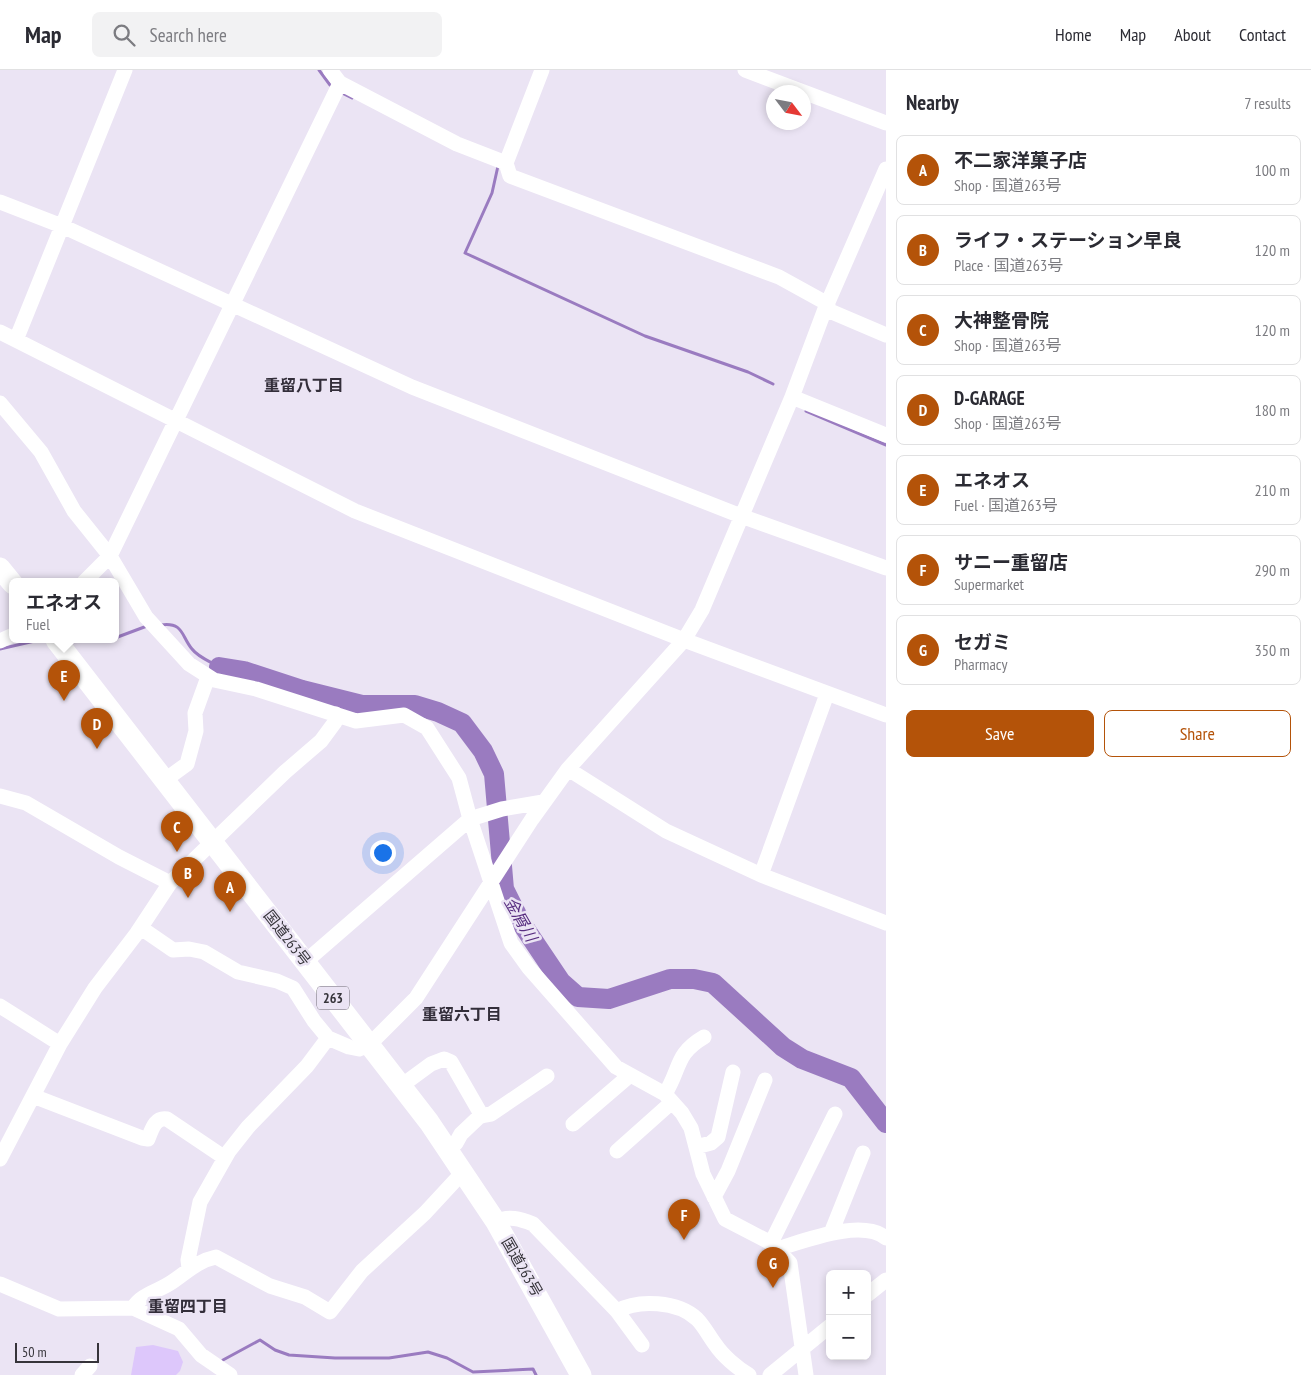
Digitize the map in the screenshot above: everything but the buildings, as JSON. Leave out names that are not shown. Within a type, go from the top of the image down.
[{"type":"highway","points":[[0,568],[9,579]]},
{"type":"highway","name":"国道263号","points":[[58,643],[401,1086],[448,1150],[496,1222],[581,1375]]},
{"type":"street","points":[[16,340],[125,70]]},
{"type":"street","points":[[330,70],[340,83],[457,144],[506,163]]},
{"type":"street","points":[[542,70],[506,163],[510,176],[779,277],[826,306],[886,335]]},
{"type":"street","points":[[746,70],[886,123]]},
{"type":"street","points":[[88,578],[110,556],[340,83]]},
{"type":"street","points":[[141,928],[173,950],[189,949],[204,952],[238,972],[278,981],[293,988],[314,1021],[328,1038],[349,1047],[359,1049],[369,1045],[416,998],[544,802],[568,769],[684,640],[702,610],[792,397],[826,306],[880,203],[886,169]]},
{"type":"street","points":[[0,202],[62,226],[233,303],[412,387],[741,516],[886,568]]},
{"type":"street","points":[[0,332],[176,419],[355,511],[684,640],[886,715]]},
{"type":"street","points":[[792,397],[886,436]]},
{"type":"street","points":[[0,403],[41,452],[74,511],[110,556],[146,617],[189,664],[214,680],[256,689],[356,721],[404,715],[427,728],[460,778],[470,819],[511,943],[530,968],[616,1067],[668,1098],[691,1128],[703,1174],[725,1219],[774,1246],[790,1263],[806,1375]]},
{"type":"street","points":[[165,780],[187,764],[196,731],[195,713],[208,676]]},
{"type":"street","points":[[761,875],[827,694]]},
{"type":"street","points":[[0,1159],[60,1044],[96,988],[141,928],[170,883],[285,772],[321,741],[335,722],[336,714]]},
{"type":"street","points":[[568,769],[666,831],[761,875],[886,923]]},
{"type":"street","points":[[0,796],[26,803],[112,853],[170,883]]},
{"type":"street","points":[[305,962],[470,819],[502,809],[544,802]]},
{"type":"street","points":[[0,1006],[60,1044]]},
{"type":"street","points":[[617,1151],[668,1098],[682,1054],[689,1046],[704,1037]]},
{"type":"street","points":[[189,1268],[188,1260],[200,1202],[225,1158],[248,1127],[307,1066],[328,1038]]},
{"type":"street","points":[[401,1086],[431,1064],[444,1059],[451,1062],[482,1116]]},
{"type":"street","points":[[696,1147],[711,1143],[718,1137],[733,1072]]},
{"type":"street","points":[[448,1150],[456,1143],[461,1134],[482,1116],[491,1114],[546,1076]]},
{"type":"street","points":[[573,1124],[629,1076]]},
{"type":"street","points":[[714,1197],[728,1171],[765,1080]]},
{"type":"street","points":[[33,1096],[142,1138],[148,1139],[155,1122],[162,1118],[167,1119],[225,1158]]},
{"type":"street","points":[[774,1246],[835,1114]]},
{"type":"street","points":[[831,1233],[863,1154]]},
{"type":"street","points":[[133,1308],[137,1301],[172,1282],[189,1268],[216,1258],[270,1286],[306,1297],[330,1312],[362,1271],[425,1213],[463,1172]]},
{"type":"street","points":[[496,1222],[503,1218],[522,1219],[533,1224],[584,1280],[617,1311],[642,1345]]},
{"type":"street","points":[[774,1246],[831,1233],[875,1230],[886,1238]]},
{"type":"street","points":[[871,1292],[886,1280]]},
{"type":"street","points":[[0,1284],[59,1309],[133,1308],[179,1329],[201,1355],[230,1375]]},
{"type":"street","points":[[617,1311],[639,1303],[654,1303],[686,1312],[698,1320],[716,1346],[742,1374]]},
{"type":"street","points":[[774,1374],[826,1329]]},
{"type":"shaded area","points":[[153,1345],[178,1351],[183,1362],[180,1371],[176,1375],[131,1375],[136,1347]]},
{"type":"waterway","points":[[319,70],[330,85]]},
{"type":"waterway","points":[[344,94],[352,98]]},
{"type":"waterway","points":[[498,166],[492,193],[465,253],[645,336],[748,372],[773,384]]},
{"type":"waterway","points":[[806,411],[886,445]]},
{"type":"waterway","points":[[161,625],[178,628],[195,652],[219,667]]},
{"type":"waterway","points":[[119,636],[147,626]]},
{"type":"waterway","points":[[0,649],[26,643]]},
{"type":"waterway","name":"金屑川","points":[[219,667],[244,671],[302,690],[362,705],[415,705],[438,712],[462,723],[483,751],[494,774],[504,889],[520,921],[561,982],[578,997],[609,999],[670,979],[694,979],[713,983],[783,1047],[802,1059],[851,1078],[886,1123]]},
{"type":"waterway","points":[[223,1360],[260,1340],[275,1350],[289,1355],[335,1358],[389,1358],[428,1352],[447,1358],[473,1372],[533,1369],[536,1375]]},
{"type":"place","name":"エネオス","points":[[64,701]]},
{"type":"place","name":"D-GARAGE","points":[[97,749]]},
{"type":"place","name":"大神整骨院","points":[[177,852]]},
{"type":"place","name":"ライフ・ステーション早良","points":[[188,898]]},
{"type":"place","name":"不二家洋菓子店","points":[[230,912]]},
{"type":"place","name":"サニー重留店","points":[[684,1240]]},
{"type":"place","name":"セガミ","points":[[773,1288]]},
{"type":"district","name":"重留八丁目","points":[[304,385]]},
{"type":"district","name":"重留六丁目","points":[[462,1014]]},
{"type":"district","name":"重留四丁目","points":[[188,1306]]}]
